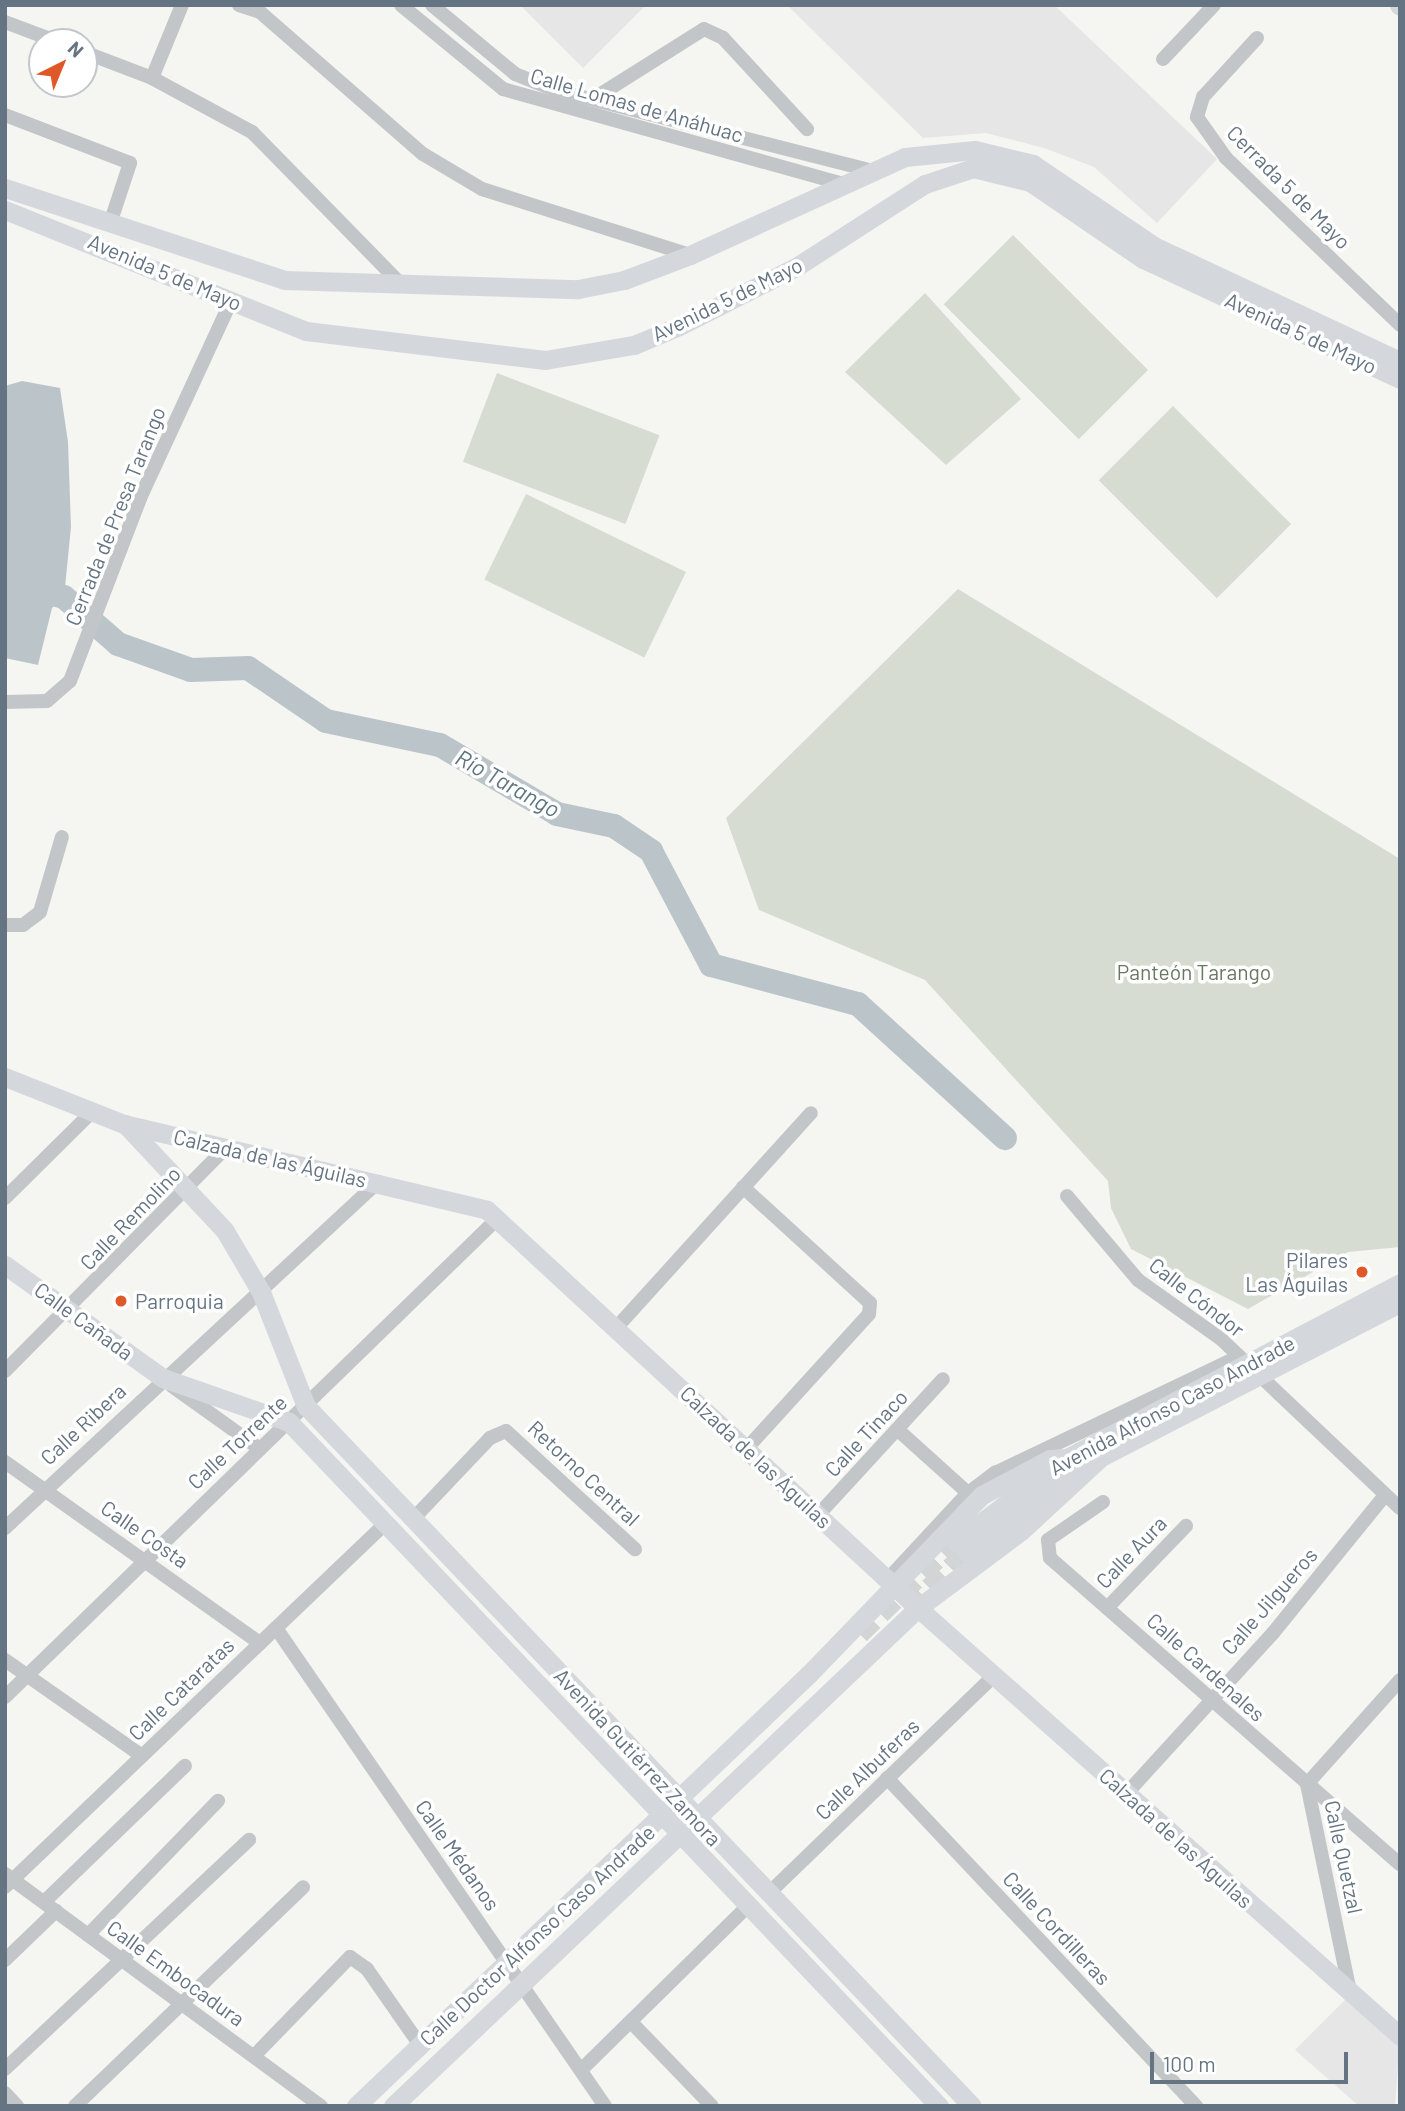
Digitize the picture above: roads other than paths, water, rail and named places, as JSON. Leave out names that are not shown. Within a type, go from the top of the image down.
[{"type":"main road","name":"Avenida 5 de Mayo","points":[[5,188],[284,280],[398,281],[578,289],[624,280],[690,255],[846,185],[872,170],[939,150],[1007,155],[1065,183],[1154,246],[1231,291],[1400,379]]},
{"type":"main road","points":[[846,185],[925,164],[973,168]]},
{"type":"main road","name":"Avenida 5 de Mayo","points":[[5,210],[231,301],[342,338],[533,359],[587,355],[679,326],[796,267],[925,184],[973,168],[1030,182],[1143,259],[1231,291],[1400,361]]},
{"type":"main road","name":"Calzada de las Águilas","points":[[5,1077],[124,1124],[223,1150],[465,1202],[498,1218],[820,1514],[918,1608],[1400,2036]]},
{"type":"main road","points":[[124,1124],[190,1187],[261,1292],[306,1406]]},
{"type":"main road","name":"Calle Cañada","points":[[5,1265],[163,1378],[289,1422]]},
{"type":"main road","name":"Avenida Alfonso Caso Andrade","points":[[1400,1283],[1114,1443],[1099,1459],[1033,1497],[961,1547],[1067,1458],[1114,1443],[1400,1303]]},
{"type":"main road","name":"Avenida Gutiérrez Zamora","points":[[306,1406],[694,1818],[972,2106]]},
{"type":"main road","name":"Avenida Gutiérrez Zamora","points":[[289,1422],[387,1522],[939,2106]]},
{"type":"main road","name":"Calle Doctor Alfonso Caso Andrade","points":[[356,2106],[678,1801],[892,1582],[982,1495],[1050,1459],[1067,1458]]},
{"type":"main road","name":"Calle Doctor Alfonso Caso Andrade","points":[[393,2106],[678,1832],[918,1608],[1021,1531],[1099,1459]]},
{"type":"main road","points":[[436,1576],[453,1560]]},
{"type":"street","points":[[152,78],[182,5]]},
{"type":"street","points":[[239,5],[261,9],[423,154],[482,189],[690,255]]},
{"type":"street","name":"Calle Lomas de Anáhuac","points":[[401,5],[503,89],[846,185]]},
{"type":"street","name":"Calle Lomas de Anáhuac","points":[[432,5],[515,74],[593,99],[872,170]]},
{"type":"street","points":[[1163,59],[1214,5]]},
{"type":"street","points":[[5,22],[28,31]]},
{"type":"street","points":[[593,99],[704,29],[723,38],[807,129]]},
{"type":"street","name":"Cerrada 5 de Mayo","points":[[1258,38],[1203,97],[1197,117],[1226,158],[1400,325]]},
{"type":"street","points":[[98,57],[152,78],[252,132],[398,281]]},
{"type":"street","points":[[5,115],[130,163],[110,224]]},
{"type":"street","name":"Cerrada de Presa Tarango","points":[[5,702],[47,701],[65,688],[231,301]]},
{"type":"street","points":[[5,925],[23,925],[40,912],[62,837]]},
{"type":"street","points":[[5,1198],[91,1112]]},
{"type":"street","points":[[616,1328],[811,1113]]},
{"type":"street","name":"Calle Remolino","points":[[5,1371],[71,1310],[223,1150]]},
{"type":"street","name":"Calle Ribera","points":[[5,1528],[163,1378],[261,1292],[378,1182]]},
{"type":"street","points":[[743,1186],[870,1303],[869,1314],[747,1448]]},
{"type":"street","name":"Calle Cóndor","points":[[1067,1196],[1138,1280],[1238,1357],[1400,1508]]},
{"type":"street","name":"Calle Torrente","points":[[5,1697],[144,1558],[306,1406],[498,1218]]},
{"type":"street","name":"Avenida Alfonso Caso Andrade","points":[[892,1582],[968,1493],[1020,1460],[1238,1357]]},
{"type":"street","name":"Calle Cañada","points":[[163,1378],[260,1449]]},
{"type":"street","name":"Calle Tinaco","points":[[820,1514],[943,1379]]},
{"type":"street","points":[[898,1430],[968,1493]]},
{"type":"street","name":"Retorno Central","points":[[414,1518],[490,1438],[506,1431],[635,1549]]},
{"type":"street","name":"Calle Costa","points":[[5,1462],[144,1558],[260,1643]]},
{"type":"street","name":"Calle Jilgueros","points":[[1126,1794],[1385,1495]]},
{"type":"street","name":"Calle Cardenales","points":[[1103,1502],[1045,1546],[1050,1558],[1400,1864]]},
{"type":"street","name":"Calle Cataratas","points":[[8,1880],[387,1522]]},
{"type":"street","name":"Calle Aura","points":[[1107,1608],[1186,1526]]},
{"type":"street","name":"Calle Médanos","points":[[276,1628],[605,2106]]},
{"type":"street","points":[[5,1660],[142,1756]]},
{"type":"street","name":"Calle Albuferas","points":[[769,1894],[995,1675]]},
{"type":"street","name":"Calle Quetzal","points":[[1350,1992],[1307,1784],[1400,1680]]},
{"type":"street","points":[[5,1960],[50,1907],[185,1766]]},
{"type":"street","name":"Calle Cordilleras","points":[[887,1778],[1196,2106]]},
{"type":"street","points":[[88,1935],[218,1801]]},
{"type":"street","points":[[5,2069],[249,1840]]},
{"type":"street","name":"Calle Embocadura","points":[[8,1880],[50,1907],[321,2106]]},
{"type":"street","points":[[75,2106],[303,1887]]},
{"type":"street","points":[[581,2070],[632,2023],[748,1906]]},
{"type":"street","points":[[254,2056],[350,1957],[367,1969],[420,2045]]},
{"type":"street","points":[[632,2023],[712,2106]]},
{"type":"street","points":[[5,2093],[17,2106]]},
{"type":"waterway","name":"Río Tarango","points":[[5,580],[64,597],[118,644],[191,670],[248,668],[326,721],[440,745],[557,814],[614,826],[651,851],[711,965],[858,1004],[1005,1138]]},
{"type":"tunnel","points":[[860,1634],[955,1542]]},
{"type":"tunnel","points":[[908,1607],[966,1552]]},
{"type":"place","name":"Pilares Las Águilas","points":[[1362,1272]]},
{"type":"place","name":"Parroquia","points":[[121,1301]]},
{"type":"park label","name":"Panteón Tarango","points":[[1194,972]]}]
